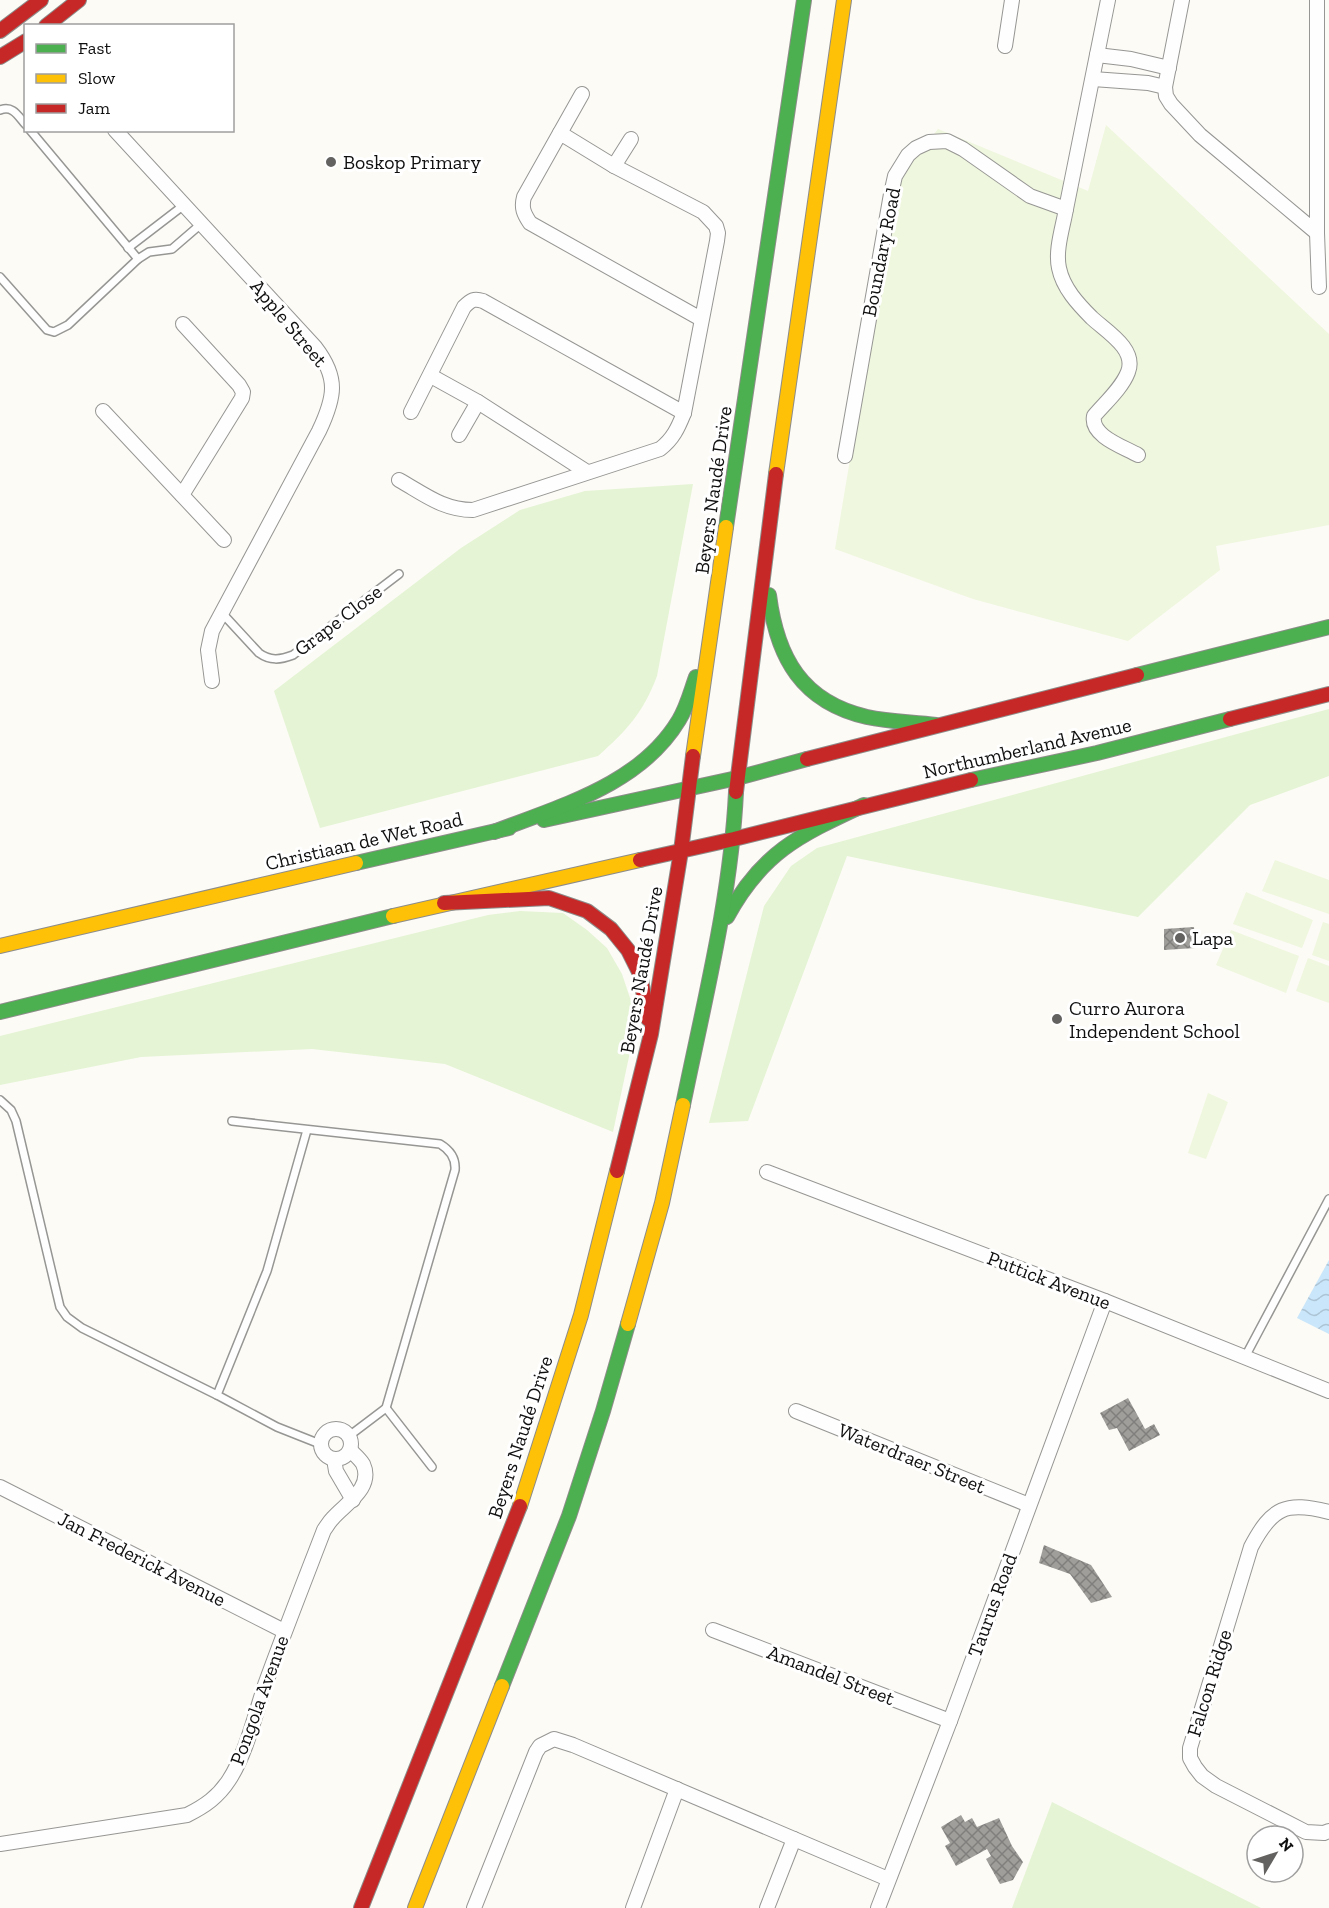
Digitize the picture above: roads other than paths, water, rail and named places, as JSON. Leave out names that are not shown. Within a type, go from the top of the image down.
[{"type":"main road","points":[[0,32],[41,0]]},
{"type":"main road","points":[[48,24],[78,0]]},
{"type":"main road","name":"Beyers Naudé Drive","points":[[361,1908],[526,1488],[581,1315],[651,1034],[681,850],[688,787],[804,0]]},
{"type":"main road","points":[[415,1908],[569,1516],[603,1411],[662,1203],[716,940],[734,839],[737,778],[776,475],[844,0]]},
{"type":"main road","points":[[3,50],[24,42]]},
{"type":"main road","points":[[766,558],[770,614],[783,656],[794,675],[808,690],[842,709],[870,718],[936,725]]},
{"type":"main road","points":[[737,778],[936,725],[1329,627]]},
{"type":"main road","points":[[494,832],[604,788],[636,768],[658,749],[678,721],[711,635]]},
{"type":"main road","name":"Northumberland Avenue","points":[[734,839],[864,805],[1097,753],[1329,694]]},
{"type":"main road","name":"Christiaan de Wet Road","points":[[0,946],[688,787],[737,778]]},
{"type":"main road","points":[[716,940],[735,900],[749,878],[765,862],[821,825],[864,805]]},
{"type":"main road","points":[[0,1012],[444,903],[734,839]]},
{"type":"main road","points":[[444,903],[549,898],[587,911],[611,928],[628,950],[640,974],[651,1034]]},
{"type":"street","points":[[1005,46],[1012,0]]},
{"type":"street","points":[[1108,0],[1066,209],[1058,266],[1063,281],[1073,297],[1121,344],[1128,355],[1130,364],[1123,382],[1094,416],[1094,427],[1100,433],[1138,455]]},
{"type":"street","points":[[1182,0],[1165,87],[1166,96],[1200,135],[1317,233]]},
{"type":"street","points":[[1317,0],[1319,287]]},
{"type":"street","points":[[15,19],[24,30]]},
{"type":"street","points":[[1097,55],[1131,59],[1169,68]]},
{"type":"street","points":[[1093,79],[1148,83],[1165,87]]},
{"type":"street","points":[[582,94],[524,197],[522,204],[524,214],[530,223],[701,319]]},
{"type":"street","name":"Apple Street","points":[[117,132],[321,354],[326,362],[333,388],[331,403],[319,431],[209,638],[208,660],[212,681]]},
{"type":"street","points":[[399,480],[444,506],[457,510],[473,510],[660,449],[676,432],[684,413],[717,241],[716,226],[703,212],[614,166],[560,133]]},
{"type":"street","points":[[614,166],[632,139]]},
{"type":"street","name":"Boundary Road","points":[[845,456],[891,194],[895,176],[908,155],[929,142],[947,141],[963,149],[1030,196],[1066,209]]},
{"type":"street","points":[[411,412],[464,307],[470,300],[476,299],[684,413]]},
{"type":"street","points":[[182,495],[242,398],[243,392],[183,324]]},
{"type":"street","points":[[431,376],[478,402],[587,472]]},
{"type":"street","points":[[459,435],[478,402]]},
{"type":"street","points":[[103,411],[224,540]]},
{"type":"street","name":"Puttick Avenue","points":[[767,1172],[1105,1301],[1329,1391]]},
{"type":"street","name":"Taurus Road","points":[[878,1908],[950,1721],[1105,1301]]},
{"type":"street","name":"Waterdraer Street","points":[[796,1411],[1029,1505]]},
{"type":"street","points":[[332,1429],[342,1430],[350,1443],[343,1457],[334,1459],[325,1455],[320,1444],[324,1433],[332,1429]]},
{"type":"street","name":"Pongola Avenue","points":[[0,1844],[187,1815],[205,1806],[218,1795],[230,1779],[240,1758],[284,1631],[324,1530],[363,1486],[366,1473],[350,1443]]},
{"type":"street","points":[[334,1459],[336,1471],[352,1500]]},
{"type":"street","name":"Jan Frederick Avenue","points":[[0,1487],[284,1631]]},
{"type":"street","name":"Falcon Ridge","points":[[1329,1512],[1292,1506],[1279,1511],[1259,1532],[1251,1547],[1190,1748],[1190,1758],[1195,1767],[1202,1776],[1216,1786],[1306,1832],[1329,1831]]},
{"type":"street","name":"Amandel Street","points":[[713,1629],[950,1721]]},
{"type":"street","points":[[474,1908],[536,1752],[546,1742],[554,1739],[573,1745],[888,1879]]},
{"type":"street","points":[[633,1908],[676,1789]]},
{"type":"street","points":[[767,1908],[794,1839]]},
{"type":"lane","points":[[0,110],[5,108],[13,110],[24,123]]},
{"type":"lane","points":[[32,132],[138,260]]},
{"type":"lane","points":[[128,248],[184,205]]},
{"type":"lane","points":[[0,277],[47,330],[54,332],[68,325],[138,260],[150,252],[172,249],[201,224]]},
{"type":"lane","name":"Grape Close","points":[[222,613],[259,653],[265,657],[282,659],[293,655],[399,574]]},
{"type":"lane","points":[[0,1100],[11,1110],[16,1121],[60,1307],[67,1317],[82,1328],[277,1427],[320,1444]]},
{"type":"lane","points":[[232,1121],[440,1144],[450,1152],[454,1159],[455,1170],[386,1408],[350,1443]]},
{"type":"lane","points":[[217,1395],[267,1271],[307,1130]]},
{"type":"lane","points":[[1245,1357],[1329,1199]]},
{"type":"lane","points":[[386,1408],[432,1467]]},
{"type":"water","points":[[1329,1260],[1329,1334],[1297,1318]]},
{"type":"place","name":"Boskop Primary","points":[[331,162]]},
{"type":"place","name":"Lapa","points":[[1180,938]]},
{"type":"place","name":"Curro Aurora Independent School","points":[[1057,1019]]}]
